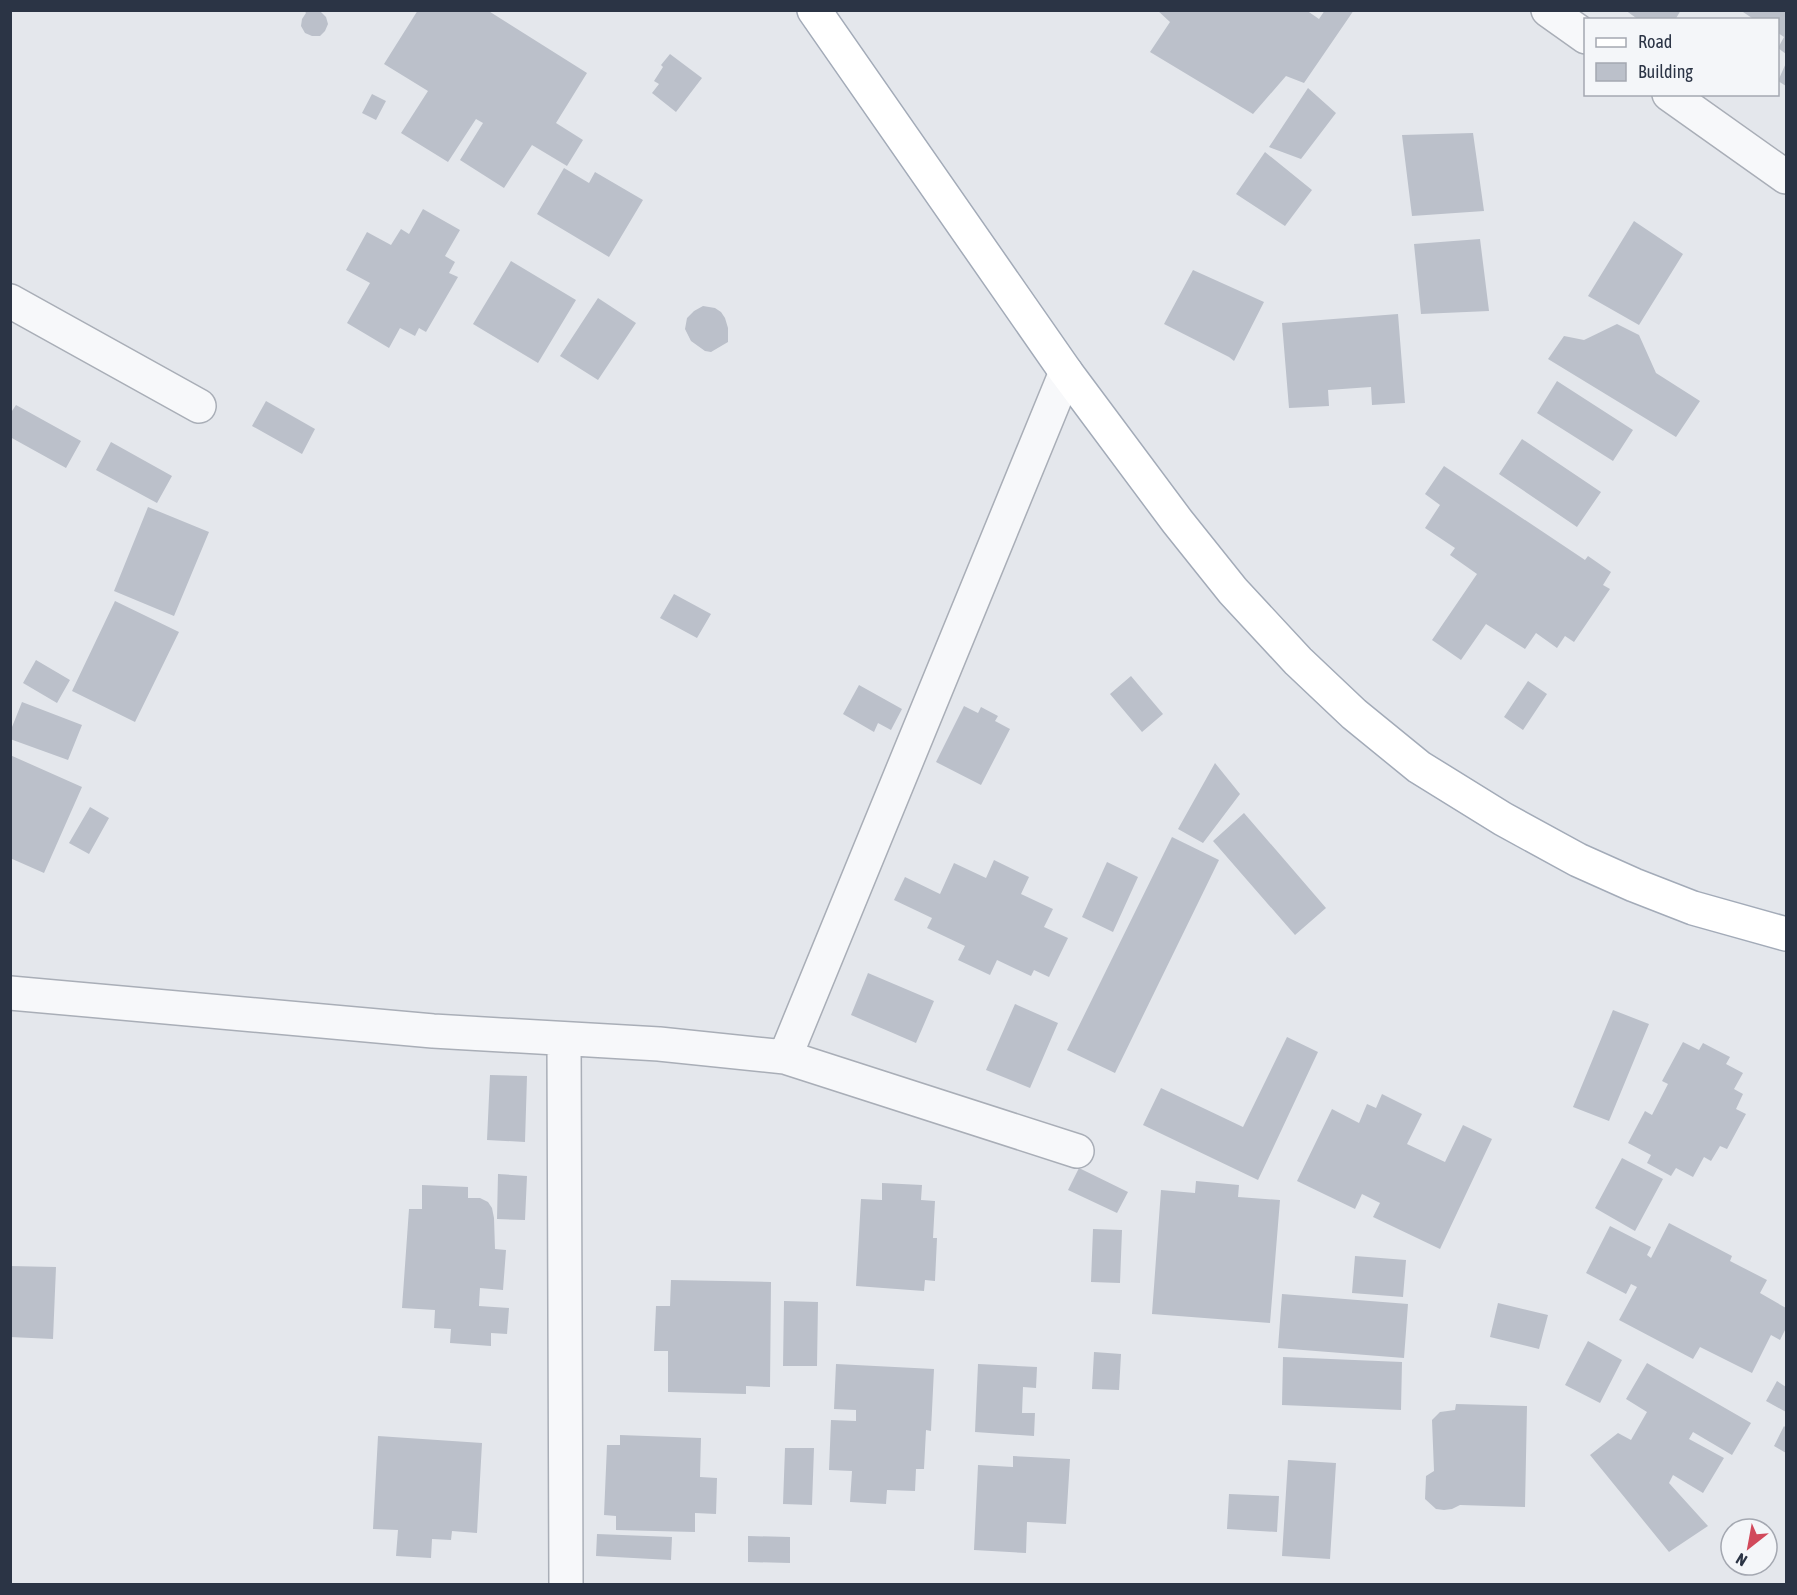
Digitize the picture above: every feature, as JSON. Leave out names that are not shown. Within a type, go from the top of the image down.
[{"type":"main road","points":[[814,10],[1066,372],[1233,591],[1298,661],[1354,714],[1419,767],[1503,819],[1578,860],[1634,885],[1693,908],[1786,934]]},
{"type":"street","points":[[1548,10],[1584,35]]},
{"type":"street","points":[[1672,96],[1786,177]]},
{"type":"street","points":[[10,301],[199,406]]},
{"type":"street","points":[[785,1057],[1066,372]]},
{"type":"street","points":[[10,993],[433,1030],[659,1044],[785,1057],[1077,1151]]},
{"type":"street","points":[[564,1039],[566,1584]]},
{"type":"building","points":[[304,10],[319,10],[326,17],[328,24],[320,36],[305,33],[301,26],[306,13]]},
{"type":"building","points":[[418,10],[487,10],[587,73],[556,123],[583,140],[567,166],[532,145],[504,188],[460,160],[483,123],[476,119],[448,162],[401,133],[428,91],[384,64]]},
{"type":"building","points":[[1157,10],[1306,10],[1319,19],[1325,10],[1354,10],[1304,83],[1286,76],[1253,114],[1150,52],[1170,22]]},
{"type":"building","points":[[1625,10],[1681,10],[1676,18],[1636,18]]},
{"type":"building","points":[[1744,10],[1786,10],[1786,54],[1779,49],[1784,37],[1779,34],[1779,18],[1752,18],[1743,12]]},
{"type":"building","points":[[670,54],[702,78],[676,112],[652,93],[659,84],[654,81],[663,67],[661,65]]},
{"type":"building","points":[[1786,63],[1786,86],[1779,82]]},
{"type":"building","points":[[1308,88],[1336,113],[1301,159],[1269,147]]},
{"type":"building","points":[[372,94],[386,101],[376,120],[362,113]]},
{"type":"building","points":[[1473,133],[1484,211],[1412,216],[1402,135]]},
{"type":"building","points":[[1265,152],[1312,190],[1285,226],[1236,194]]},
{"type":"building","points":[[564,168],[589,183],[595,172],[643,200],[609,257],[537,214]]},
{"type":"building","points":[[423,209],[460,230],[445,256],[455,262],[449,273],[458,277],[426,332],[419,328],[415,336],[400,328],[389,348],[347,323],[370,283],[346,270],[367,232],[391,245],[401,229],[409,234]]},
{"type":"building","points":[[1634,221],[1683,254],[1639,325],[1588,296]]},
{"type":"building","points":[[1480,239],[1489,311],[1421,314],[1414,244]]},
{"type":"building","points":[[511,261],[576,300],[538,363],[473,324]]},
{"type":"building","points":[[1193,270],[1264,302],[1234,361],[1164,324]]},
{"type":"building","points":[[598,298],[636,323],[598,380],[560,356]]},
{"type":"building","points":[[703,306],[715,308],[721,312],[728,328],[728,342],[711,352],[705,351],[691,341],[685,329],[687,318]]},
{"type":"building","points":[[1398,314],[1405,403],[1372,405],[1371,387],[1328,390],[1329,406],[1289,408],[1282,323]]},
{"type":"building","points":[[1617,324],[1639,335],[1656,373],[1700,401],[1676,437],[1548,359],[1564,336],[1584,340]]},
{"type":"building","points":[[1557,381],[1633,430],[1613,461],[1537,413]]},
{"type":"building","points":[[266,401],[315,429],[302,454],[252,426]]},
{"type":"building","points":[[16,405],[81,441],[66,468],[10,437],[10,414]]},
{"type":"building","points":[[1522,439],[1601,492],[1577,527],[1499,474]]},
{"type":"building","points":[[111,442],[172,476],[157,503],[96,470]]},
{"type":"building","points":[[1444,466],[1585,560],[1588,556],[1611,572],[1603,585],[1610,589],[1574,642],[1565,636],[1557,648],[1536,633],[1525,649],[1486,624],[1461,660],[1432,640],[1477,574],[1450,555],[1455,548],[1425,528],[1440,505],[1425,494]]},
{"type":"building","points":[[148,507],[209,532],[174,616],[114,591]]},
{"type":"building","points":[[674,594],[711,614],[697,638],[660,618]]},
{"type":"building","points":[[115,601],[179,632],[135,722],[72,691]]},
{"type":"building","points":[[36,660],[70,680],[57,703],[23,683]]},
{"type":"building","points":[[1131,676],[1163,714],[1142,732],[1110,694]]},
{"type":"building","points":[[1528,681],[1547,694],[1523,730],[1504,717]]},
{"type":"building","points":[[859,685],[902,709],[891,730],[878,723],[874,732],[843,714]]},
{"type":"building","points":[[22,702],[82,725],[68,760],[10,739],[10,732]]},
{"type":"building","points":[[964,706],[978,713],[981,707],[998,716],[995,721],[1010,729],[981,785],[936,762]]},
{"type":"building","points":[[10,755],[82,787],[44,873],[10,858]]},
{"type":"building","points":[[1215,763],[1240,794],[1203,843],[1178,829]]},
{"type":"building","points":[[90,807],[109,818],[89,854],[69,843]]},
{"type":"building","points":[[1244,813],[1326,908],[1295,935],[1213,841]]},
{"type":"building","points":[[1172,837],[1219,860],[1115,1073],[1067,1050]]},
{"type":"building","points":[[994,860],[1029,877],[1021,894],[1053,909],[1044,927],[1068,938],[1049,977],[1034,970],[1031,976],[997,960],[990,975],[958,960],[965,946],[927,928],[932,918],[894,900],[905,877],[940,894],[954,863],[986,878]]},
{"type":"building","points":[[1107,862],[1138,877],[1113,932],[1082,917]]},
{"type":"building","points":[[868,973],[934,1001],[916,1043],[851,1015]]},
{"type":"building","points":[[1015,1004],[1058,1023],[1030,1088],[986,1070]]},
{"type":"building","points":[[1613,1010],[1649,1024],[1609,1121],[1573,1107]]},
{"type":"building","points":[[1287,1037],[1318,1052],[1258,1180],[1143,1125],[1161,1088],[1243,1127]]},
{"type":"building","points":[[1683,1042],[1699,1050],[1703,1043],[1730,1057],[1726,1064],[1743,1073],[1734,1089],[1743,1094],[1736,1109],[1746,1114],[1727,1149],[1720,1146],[1711,1161],[1704,1157],[1693,1177],[1676,1168],[1671,1176],[1647,1163],[1651,1155],[1628,1143],[1645,1111],[1652,1115],[1668,1084],[1662,1081]]},
{"type":"building","points":[[490,1075],[527,1076],[525,1142],[487,1140]]},
{"type":"building","points":[[1382,1094],[1422,1114],[1407,1144],[1445,1162],[1463,1125],[1492,1139],[1440,1249],[1373,1217],[1380,1203],[1362,1194],[1355,1209],[1297,1181],[1332,1109],[1359,1123],[1367,1104],[1376,1108]]},
{"type":"building","points":[[1622,1158],[1663,1179],[1635,1231],[1595,1208]]},
{"type":"building","points":[[1079,1168],[1128,1192],[1117,1213],[1068,1190]]},
{"type":"building","points":[[498,1174],[527,1176],[525,1220],[497,1219]]},
{"type":"building","points":[[1196,1181],[1239,1185],[1238,1197],[1280,1200],[1270,1323],[1152,1314],[1161,1190],[1195,1193]]},
{"type":"building","points":[[882,1183],[922,1185],[921,1200],[935,1201],[933,1238],[937,1238],[935,1281],[925,1280],[924,1291],[856,1286],[861,1199],[882,1200]]},
{"type":"building","points":[[422,1185],[468,1187],[468,1198],[480,1198],[488,1202],[492,1208],[495,1249],[506,1250],[503,1290],[480,1288],[479,1306],[509,1308],[507,1334],[491,1333],[491,1346],[450,1343],[451,1329],[434,1328],[435,1310],[402,1308],[409,1209],[422,1209]]},
{"type":"building","points":[[1669,1223],[1732,1256],[1730,1261],[1767,1280],[1760,1293],[1786,1308],[1786,1328],[1780,1340],[1771,1335],[1752,1373],[1700,1347],[1693,1359],[1619,1320],[1637,1287],[1631,1284],[1626,1294],[1586,1273],[1610,1226],[1651,1247],[1647,1255],[1651,1258]]},
{"type":"building","points":[[1093,1229],[1122,1230],[1120,1283],[1091,1282]]},
{"type":"building","points":[[1355,1256],[1406,1260],[1403,1297],[1352,1293]]},
{"type":"building","points":[[10,1266],[56,1267],[53,1339],[10,1337]]},
{"type":"building","points":[[671,1280],[771,1282],[770,1387],[746,1386],[746,1394],[668,1392],[668,1351],[654,1351],[656,1306],[670,1306]]},
{"type":"building","points":[[1282,1294],[1408,1304],[1404,1358],[1278,1348]]},
{"type":"building","points":[[784,1301],[818,1302],[817,1366],[783,1366]]},
{"type":"building","points":[[1498,1303],[1548,1315],[1539,1349],[1490,1337]]},
{"type":"building","points":[[1588,1341],[1622,1360],[1600,1403],[1565,1385]]},
{"type":"building","points":[[1094,1352],[1121,1354],[1119,1390],[1092,1389]]},
{"type":"building","points":[[1283,1357],[1402,1362],[1401,1410],[1282,1405]]},
{"type":"building","points":[[1647,1363],[1751,1423],[1732,1455],[1693,1432],[1689,1439],[1724,1458],[1703,1493],[1673,1475],[1669,1483],[1708,1526],[1669,1552],[1590,1455],[1618,1433],[1631,1440],[1647,1412],[1626,1399]]},
{"type":"building","points":[[836,1364],[934,1369],[931,1431],[926,1430],[924,1469],[916,1469],[915,1491],[887,1490],[886,1504],[850,1502],[852,1471],[829,1470],[831,1420],[856,1421],[856,1410],[834,1409]]},
{"type":"building","points":[[978,1364],[1037,1367],[1036,1388],[1023,1387],[1022,1413],[1035,1413],[1034,1436],[975,1432]]},
{"type":"building","points":[[1777,1381],[1786,1387],[1786,1412],[1766,1401]]},
{"type":"building","points":[[1456,1404],[1527,1406],[1525,1507],[1460,1505],[1444,1510],[1436,1509],[1425,1499],[1426,1476],[1434,1471],[1432,1420],[1440,1412],[1455,1410]]},
{"type":"building","points":[[1784,1426],[1786,1428],[1786,1453],[1774,1446]]},
{"type":"building","points":[[620,1435],[701,1438],[700,1477],[717,1478],[716,1514],[695,1513],[695,1532],[616,1530],[616,1516],[604,1515],[607,1445],[620,1445]]},
{"type":"building","points":[[378,1436],[482,1443],[477,1533],[452,1531],[451,1540],[432,1539],[431,1558],[396,1556],[398,1530],[373,1529]]},
{"type":"building","points":[[785,1448],[814,1448],[812,1505],[783,1504]]},
{"type":"building","points":[[1013,1456],[1070,1459],[1066,1524],[1027,1522],[1026,1553],[974,1550],[978,1465],[1013,1467]]},
{"type":"building","points":[[1288,1460],[1336,1463],[1330,1559],[1282,1556]]},
{"type":"building","points":[[1229,1494],[1279,1496],[1277,1532],[1227,1529]]},
{"type":"building","points":[[597,1534],[672,1537],[671,1560],[596,1556]]},
{"type":"building","points":[[748,1536],[790,1537],[790,1563],[748,1562]]}]
